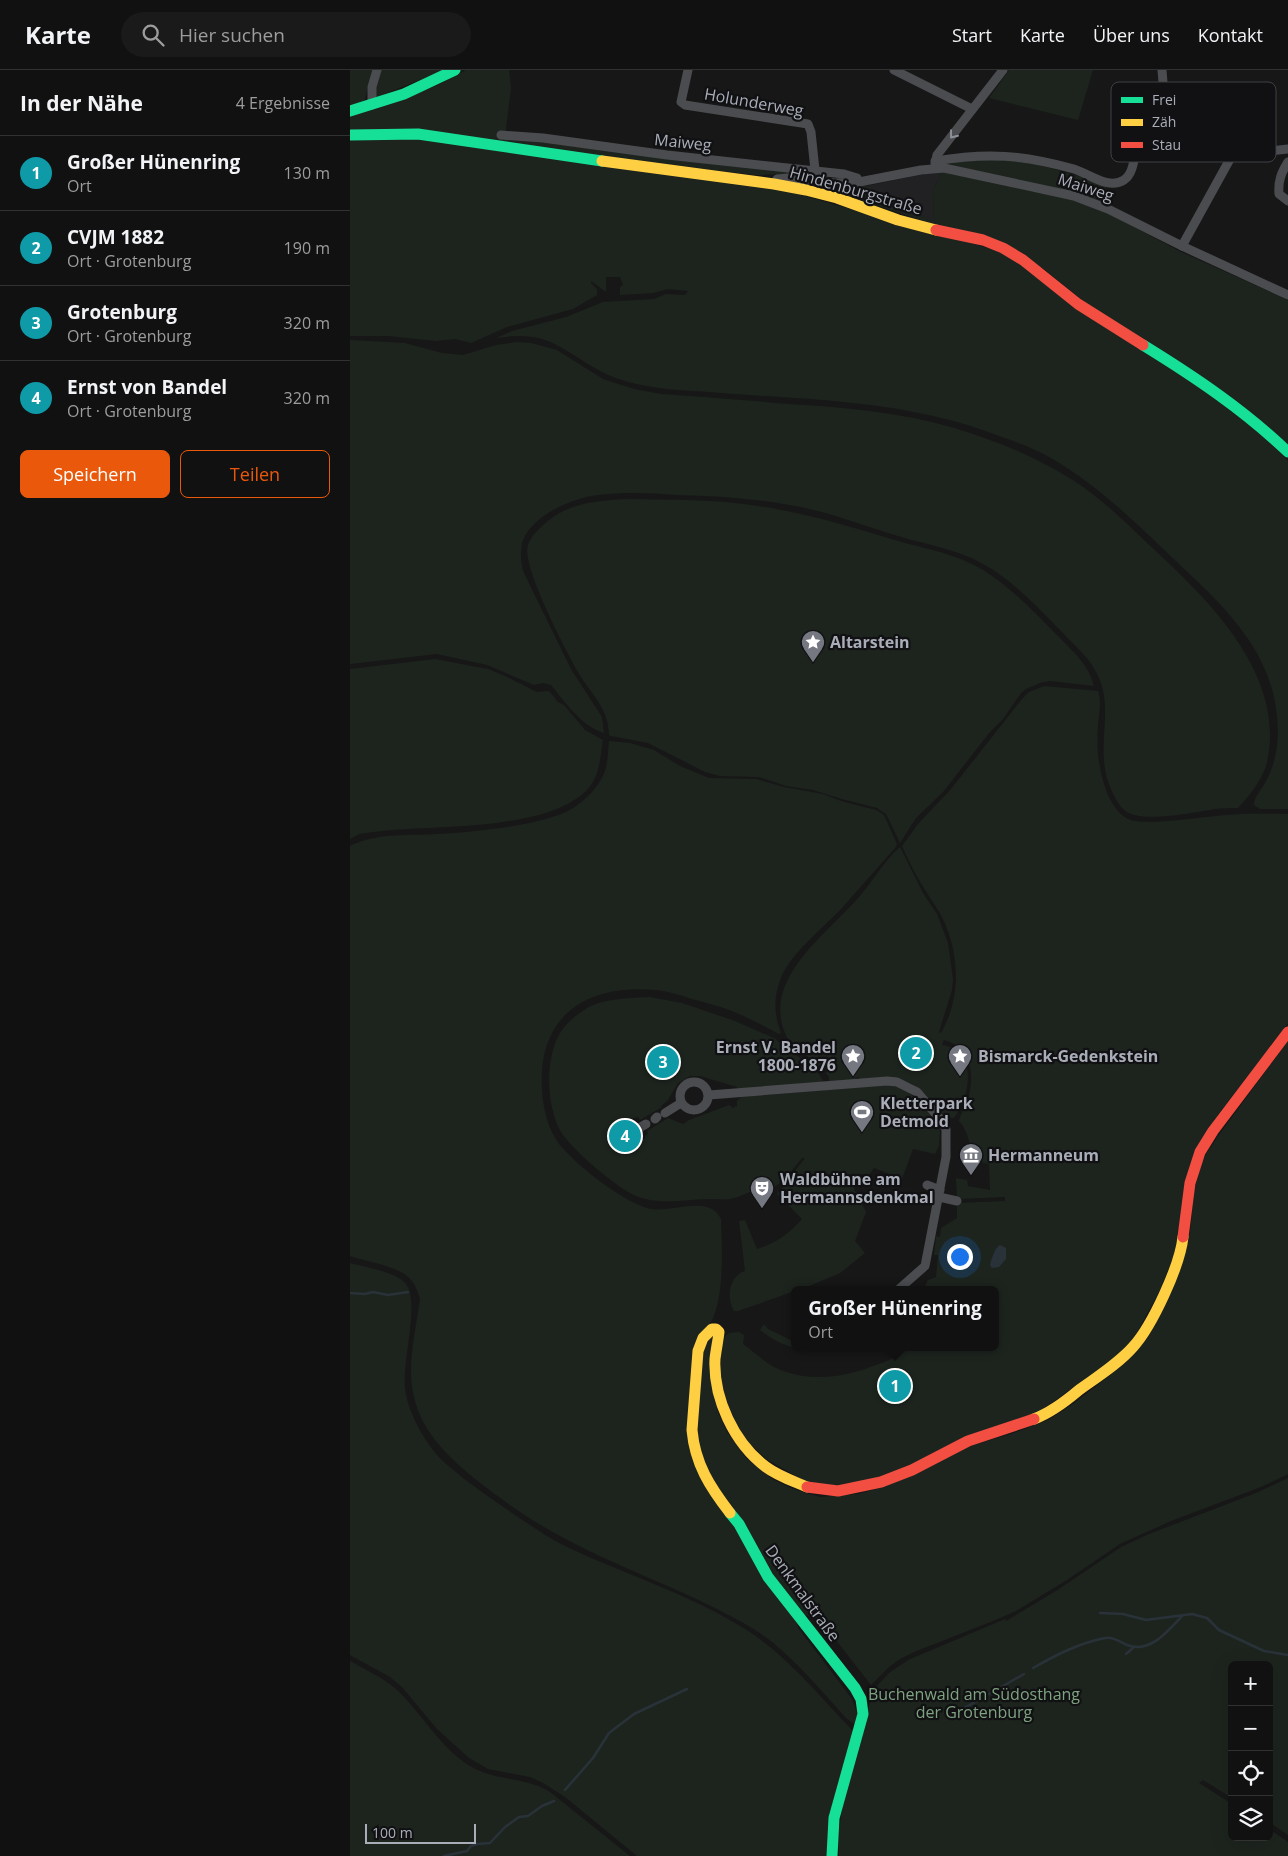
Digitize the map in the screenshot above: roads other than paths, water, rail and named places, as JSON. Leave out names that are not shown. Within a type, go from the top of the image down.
[{"type":"main road","points":[[350,111],[372,105],[436,81],[455,70]]},
{"type":"main road","name":"Hindenburgstraße","points":[[350,135],[418,134],[774,184],[828,196],[920,226],[970,236],[1001,247],[1040,273],[1077,304],[1201,380],[1243,411],[1274,437],[1288,452]]},
{"type":"main road","name":"Denkmalstraße","points":[[832,1856],[834,1818],[864,1714],[862,1704],[854,1688],[768,1577],[739,1524],[709,1485],[698,1460],[692,1430],[698,1351],[706,1333],[716,1329],[720,1334],[715,1359],[718,1388],[724,1411],[737,1436],[766,1467],[782,1477],[811,1489],[838,1491],[881,1482],[912,1470],[968,1441],[1039,1416],[1065,1401],[1117,1362],[1133,1347],[1147,1327],[1167,1286],[1182,1248],[1190,1183],[1200,1152],[1213,1131],[1288,1032]]},
{"type":"street","points":[[372,105],[372,87],[377,70]]},
{"type":"street","name":"Holunderweg","points":[[688,70],[681,102],[685,105],[808,124],[811,132],[815,170]]},
{"type":"street","points":[[894,70],[972,109]]},
{"type":"street","points":[[1003,70],[937,155],[935,164],[984,155],[1025,157],[1077,170],[1108,183],[1123,181],[1130,174],[1133,162]]},
{"type":"street","name":"Maiweg","points":[[501,135],[543,138],[667,155],[815,170],[852,176],[857,178],[859,182]]},
{"type":"street","points":[[1182,246],[1228,162]]},
{"type":"street","points":[[1288,162],[1278,183],[1279,194],[1288,201]]},
{"type":"street","name":"Maiweg","points":[[774,184],[777,179],[788,178],[859,182],[935,164],[944,168],[1074,196],[1108,209],[1288,296]]},
{"type":"street","points":[[709,1095],[769,1093],[886,1080],[905,1083],[922,1097],[948,1125],[946,1157],[925,1266],[901,1286]]},
{"type":"street","points":[[693,1082],[708,1091],[709,1095],[703,1106],[696,1111],[688,1109],[681,1103],[680,1094],[684,1086],[693,1082]]},
{"type":"street","points":[[647,1135],[652,1120],[681,1103]]},
{"type":"street","points":[[926,1185],[939,1194],[957,1201]]},
{"type":"waterway","points":[[350,1293],[365,1294],[373,1292],[388,1295],[408,1292]]},
{"type":"waterway","points":[[1100,1613],[1123,1614],[1146,1620],[1192,1614],[1207,1618],[1219,1630],[1264,1651],[1288,1655]]},
{"type":"waterway","points":[[1033,1668],[1068,1650],[1105,1638],[1135,1647],[1151,1644],[1165,1634],[1182,1616]]},
{"type":"waterway","points":[[1126,1654],[1134,1647]]},
{"type":"waterway","points":[[961,1710],[1024,1674]]},
{"type":"waterway","points":[[565,1790],[593,1758],[609,1733],[634,1714],[687,1689]]},
{"type":"waterway","points":[[444,1856],[467,1851],[471,1846],[477,1844],[490,1843],[505,1827],[519,1817],[528,1816],[542,1806],[554,1801]]},
{"type":"place","name":"Altarstein","points":[[813,663]]},
{"type":"place","name":"CVJM 1882","points":[[916,1053]]},
{"type":"place","name":"Grotenburg","points":[[663,1062]]},
{"type":"place","name":"Ernst V. Bandel 1800-1876","points":[[853,1077]]},
{"type":"place","name":"Bismarck-Gedenkstein","points":[[960,1077]]},
{"type":"place","name":"Kletterpark Detmold","points":[[862,1133]]},
{"type":"place","name":"Ernst von Bandel","points":[[625,1136]]},
{"type":"place","name":"Hermanneum","points":[[971,1176]]},
{"type":"place","name":"Waldbühne am Hermannsdenkmal","points":[[762,1209]]},
{"type":"place","name":"Großer Hünenring","points":[[895,1386]]},
{"type":"park label","name":"Buchenwald am Südosthang der Grotenburg","points":[[974,1703]]}]
